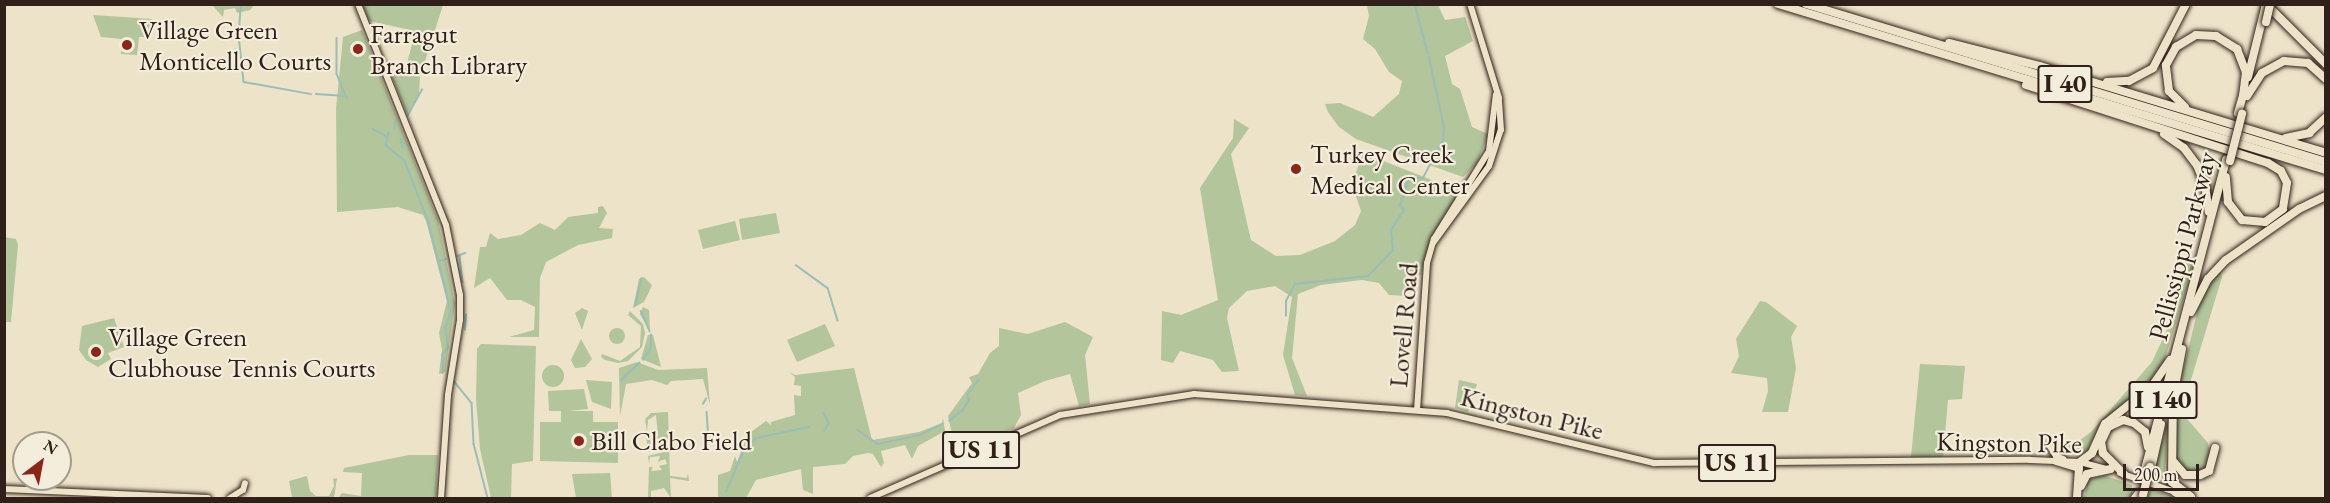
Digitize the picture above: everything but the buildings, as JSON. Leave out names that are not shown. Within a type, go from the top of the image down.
[{"type":"highway","name":"I 40","points":[[1778,4],[2325,170]]},
{"type":"highway","name":"I 40","points":[[1806,4],[2325,162]]},
{"type":"highway","points":[[1855,20],[2106,82],[2133,80],[2151,70],[2162,57],[2186,4]]},
{"type":"highway","points":[[2267,4],[2325,64]]},
{"type":"highway","name":"Pellissippi Parkway","points":[[2206,246],[2208,229],[2265,20],[2267,4]]},
{"type":"highway","points":[[2199,114],[2176,100],[2166,81],[2170,56],[2188,38],[2213,35],[2235,47],[2245,66],[2245,96]]},
{"type":"highway","points":[[2021,61],[2325,153]]},
{"type":"highway","points":[[2245,96],[2265,70],[2284,61],[2308,63],[2325,79]]},
{"type":"highway","points":[[1999,71],[2055,96],[2272,165],[2287,183],[2283,209],[2265,222],[2242,220],[2228,202],[2226,177]]},
{"type":"highway","points":[[2266,135],[2300,137],[2317,128],[2325,117]]},
{"type":"highway","points":[[2147,126],[2176,142],[2197,165],[2208,195],[2208,229]]},
{"type":"highway","name":"Pellissippi Parkway","points":[[2143,485],[2199,270],[2226,177],[2228,161]]},
{"type":"highway","points":[[2191,312],[2213,273],[2232,255],[2299,209],[2325,196]]},
{"type":"highway","name":"Pellissippi Parkway","points":[[2143,485],[2161,424],[2181,339],[2191,312],[2199,270]]},
{"type":"highway","points":[[2181,339],[2173,396],[2172,482],[2191,498]]},
{"type":"highway","points":[[2080,462],[2092,453],[2105,424],[2157,380],[2181,339]]},
{"type":"highway","points":[[2124,474],[2107,460],[2101,446],[2105,430],[2116,422],[2132,421],[2145,432],[2148,444],[2143,485]]},
{"type":"highway","points":[[2173,461],[2185,475],[2200,475],[2209,471],[2215,448]]},
{"type":"highway","points":[[2056,461],[2079,468],[2078,498]]},
{"type":"highway","points":[[2078,498],[2087,474],[2110,470]]},
{"type":"highway","points":[[2175,492],[2191,498]]},
{"type":"main road","points":[[358,4],[446,225],[460,295],[460,320],[448,395],[441,498]]},
{"type":"main road","name":"Lovell Road","points":[[1417,410],[1425,275],[1433,243],[1489,166],[1498,129],[1500,102],[1470,4]]},
{"type":"main road","name":"Kingston Pike","points":[[870,498],[1060,415],[1194,394],[1453,414],[1646,462],[2069,461],[2124,474],[2175,492]]},
{"type":"main road","points":[[2049,445],[2056,456],[2069,461]]},
{"type":"main road","points":[[230,498],[243,490],[245,483]]},
{"type":"main road","points":[[4,489],[208,498]]},
{"type":"green space","points":[[212,5],[254,5],[250,10],[237,13],[235,8],[224,10],[223,17]]},
{"type":"green space","points":[[363,5],[443,5],[420,77],[419,95],[407,114],[392,77],[406,67],[414,37],[406,29],[369,21]]},
{"type":"green space","points":[[1367,5],[1438,5],[1445,20],[1465,17],[1473,41],[1445,56],[1452,84],[1460,89],[1472,127],[1488,134],[1477,163],[1463,177],[1356,139],[1339,127],[1328,112],[1325,104],[1340,103],[1373,117],[1399,94],[1402,81],[1389,72],[1375,49],[1363,39],[1369,16]]},
{"type":"green space","points":[[93,15],[152,19],[151,37],[139,37],[137,55],[121,54],[122,39],[101,37]]},
{"type":"green space","points":[[362,30],[438,220],[455,304],[445,372],[439,374],[442,350],[439,333],[447,301],[423,215],[398,207],[337,212],[336,109],[343,37]]},
{"type":"green space","points":[[1234,119],[1249,128],[1231,154],[1251,240],[1276,256],[1300,255],[1335,241],[1355,225],[1361,211],[1352,184],[1363,153],[1460,191],[1431,237],[1421,275],[1406,274],[1407,296],[1389,295],[1379,283],[1362,280],[1321,285],[1298,294],[1292,358],[1307,396],[1295,395],[1283,355],[1292,297],[1275,286],[1247,291],[1229,308],[1227,318],[1239,371],[1222,372],[1213,360],[1180,351],[1173,363],[1161,360],[1162,311],[1181,315],[1218,300],[1200,188],[1233,138]]},
{"type":"green space","points":[[603,206],[607,213],[599,228],[613,229],[612,238],[578,245],[546,262],[540,278],[539,337],[509,337],[534,330],[535,307],[521,300],[507,300],[490,278],[474,288],[480,247],[486,247],[490,233],[498,239],[521,235],[540,223],[555,230],[568,217],[598,213],[598,207]]},
{"type":"green space","points":[[776,213],[780,233],[742,240],[739,219]]},
{"type":"green space","points":[[735,221],[740,240],[703,249],[698,230]]},
{"type":"green space","points":[[4,237],[16,239],[18,245],[11,322],[5,322]]},
{"type":"green space","points":[[2185,261],[2193,264],[2192,272],[2163,365],[2152,382],[2100,425],[2086,453],[2058,454],[2054,442],[2079,441],[2091,432],[2152,362],[2166,332]]},
{"type":"green space","points":[[2220,270],[2222,277],[2184,403],[2187,419],[2208,443],[2211,460],[2205,470],[2191,473],[2183,470],[2174,455],[2176,399],[2201,297]]},
{"type":"green space","points":[[644,277],[652,285],[644,302],[633,308],[639,279]]},
{"type":"green space","points":[[1760,301],[1766,302],[1797,326],[1791,337],[1796,368],[1788,412],[1762,412],[1768,391],[1767,378],[1731,373],[1739,356],[1736,339]]},
{"type":"green space","points":[[643,307],[649,310],[650,331],[640,314]]},
{"type":"green space","points":[[582,308],[588,311],[582,330],[575,313]]},
{"type":"green space","points":[[630,311],[643,324],[645,333],[642,347],[628,361],[618,363],[605,360],[601,357],[602,354],[620,361],[640,347],[641,326],[628,315]]},
{"type":"green space","points":[[114,318],[124,347],[108,353],[111,359],[98,367],[86,360],[79,350],[82,326]]},
{"type":"green space","points":[[1065,322],[1093,337],[1085,355],[1090,404],[1079,406],[1070,374],[1045,381],[1018,393],[1021,415],[1014,428],[956,452],[948,416],[972,383],[969,377],[978,374],[990,353],[999,346],[999,328],[1028,334]]},
{"type":"green space","points":[[825,324],[835,346],[797,362],[787,340]]},
{"type":"green space","points":[[614,328],[620,328],[625,336],[623,342],[614,344],[609,339],[609,333]]},
{"type":"green space","points":[[648,335],[653,335],[661,367],[641,359]]},
{"type":"green space","points":[[581,339],[592,359],[585,367],[575,368],[571,360]]},
{"type":"green space","points":[[481,344],[536,346],[533,461],[512,464],[511,498],[491,498],[480,449],[476,399],[477,349]]},
{"type":"green space","points":[[637,362],[658,370],[707,368],[710,405],[703,379],[671,381],[667,385],[652,380],[626,384],[620,416],[619,368]]},
{"type":"green space","points":[[1920,364],[1965,366],[1962,399],[1948,400],[1943,457],[1911,457]]},
{"type":"green space","points":[[553,365],[563,372],[564,376],[557,386],[553,387],[543,380],[542,376],[549,366]]},
{"type":"green space","points":[[854,368],[872,440],[919,432],[942,423],[943,418],[945,431],[918,446],[912,459],[905,445],[881,451],[884,463],[881,467],[873,454],[868,453],[853,456],[845,464],[813,467],[813,494],[803,490],[801,469],[756,480],[746,498],[718,498],[718,475],[730,471],[735,456],[737,462],[748,434],[766,421],[771,425],[771,422],[795,415],[794,395],[801,396],[801,386],[794,385],[795,377],[789,372],[795,375]]},
{"type":"green space","points":[[586,380],[612,382],[611,409],[592,402]]},
{"type":"green space","points":[[1459,380],[1477,384],[1468,412],[1455,408]]},
{"type":"green space","name":"Bill Clabo Field","points":[[584,389],[588,409],[568,411],[593,411],[593,422],[618,422],[618,463],[540,461],[540,422],[561,422],[561,411],[549,411],[548,391]]},
{"type":"green space","points":[[668,412],[670,476],[687,478],[688,473],[689,481],[670,478],[671,498],[664,488],[651,491],[651,498],[648,498],[649,467],[653,467],[651,471],[662,470],[659,466],[667,464],[665,459],[658,462],[660,456],[650,457],[649,464],[648,456],[668,451],[666,439],[661,438],[650,440],[653,452],[648,451],[646,436],[658,436],[656,415],[648,420],[647,432],[645,419],[651,413]]},
{"type":"green space","points":[[2169,417],[2165,468],[2167,481],[2153,473]]},
{"type":"green space","points":[[409,455],[438,455],[436,498],[339,497],[342,493],[361,496],[362,473],[343,472],[344,468]]},
{"type":"green space","points":[[610,473],[612,498],[576,498],[572,474]]},
{"type":"green space","points":[[2103,475],[2132,485],[2132,498],[2084,498],[2088,480]]},
{"type":"green space","points":[[307,476],[310,491],[316,496],[329,496],[334,486],[333,479],[337,478],[334,498],[292,497],[289,481]]},
{"type":"green space","points":[[2151,490],[2179,498],[2147,498]]},
{"type":"waterway","points":[[239,30],[241,4]]},
{"type":"waterway","points":[[1415,4],[1428,53]]},
{"type":"waterway","points":[[239,35],[244,82],[311,94]]},
{"type":"waterway","points":[[337,38],[337,74],[347,98]]},
{"type":"waterway","points":[[1286,316],[1286,301],[1295,284],[1368,276],[1393,250],[1391,230],[1404,210],[1400,206],[1409,178],[1423,178],[1443,140],[1444,128],[1429,58]]},
{"type":"waterway","points":[[408,115],[422,90]]},
{"type":"waterway","points":[[316,94],[345,96]]},
{"type":"waterway","points":[[394,129],[395,121]]},
{"type":"waterway","points":[[373,129],[386,136]]},
{"type":"waterway","points":[[389,133],[386,145],[405,161],[429,223],[451,312],[446,328],[448,348],[443,355],[443,373]]},
{"type":"waterway","points":[[401,139],[403,148]]},
{"type":"waterway","points":[[458,256],[465,253]]},
{"type":"waterway","points":[[460,255],[463,282]]},
{"type":"waterway","points":[[438,261],[446,259]]},
{"type":"waterway","points":[[796,265],[828,288],[838,320]]},
{"type":"waterway","points":[[635,306],[641,279]]},
{"type":"waterway","points":[[641,311],[650,331]]},
{"type":"waterway","points":[[465,330],[466,315]]},
{"type":"waterway","points":[[643,360],[651,347],[651,335]]},
{"type":"waterway","points":[[621,380],[639,363]]},
{"type":"waterway","points":[[454,381],[472,403],[474,444],[488,498]]},
{"type":"waterway","points":[[949,421],[963,410],[969,400],[967,395],[978,381]]},
{"type":"waterway","points":[[703,404],[706,399]]},
{"type":"waterway","points":[[707,412],[709,439]]},
{"type":"waterway","points":[[824,413],[829,423],[825,431]]},
{"type":"waterway","points":[[858,430],[878,444],[920,435],[943,424]]},
{"type":"waterway","points":[[726,492],[743,452],[756,438],[809,427]]},
{"type":"place","name":"Village Green Monticello Courts","points":[[127,45]]},
{"type":"place","name":"Farragut Branch Library","points":[[358,49]]},
{"type":"place","name":"Turkey Creek Medical Center","points":[[1296,169]]},
{"type":"place","name":"Village Green Clubhouse Tennis Courts","points":[[96,352]]},
{"type":"place","name":"Bill Clabo Field","points":[[579,441]]}]
